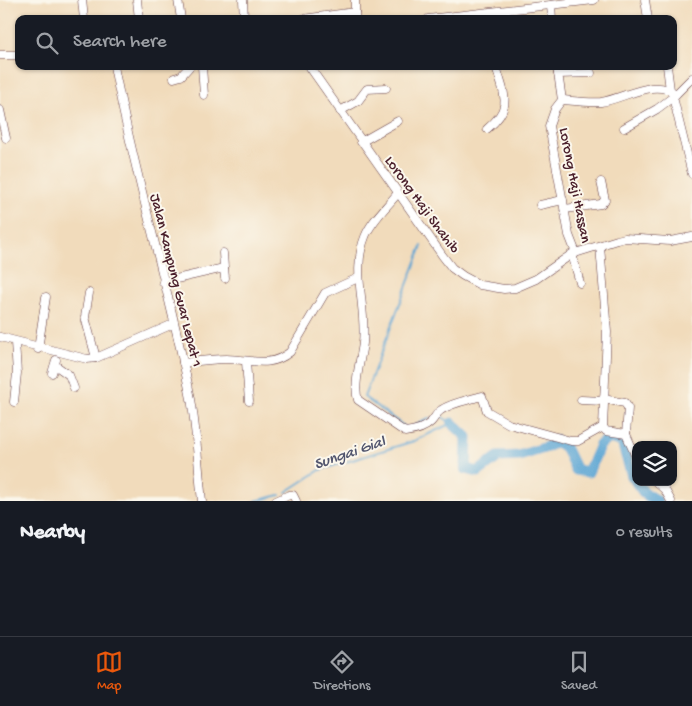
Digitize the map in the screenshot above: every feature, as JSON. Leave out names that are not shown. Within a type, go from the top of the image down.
[{"type":"street","points":[[82,0],[84,15]]},
{"type":"street","points":[[137,0],[138,15]]},
{"type":"street","points":[[178,0],[180,15]]},
{"type":"street","points":[[244,0],[244,15]]},
{"type":"street","points":[[355,0],[355,15]]},
{"type":"street","points":[[489,15],[594,0]]},
{"type":"street","points":[[645,0],[647,15]]},
{"type":"street","points":[[551,5],[552,15]]},
{"type":"street","points":[[0,55],[15,54]]},
{"type":"street","name":"Jalan Kampung Guar Lepat 1","points":[[115,70],[123,114],[183,363],[195,428],[202,501]]},
{"type":"street","points":[[174,78],[182,76],[187,70]]},
{"type":"street","points":[[202,70],[204,95]]},
{"type":"street","name":"Lorong Haji Shahib","points":[[312,70],[452,268],[480,285],[504,289],[527,284],[574,253],[625,238],[670,241],[692,237]]},
{"type":"street","points":[[488,129],[500,117],[506,105],[497,70]]},
{"type":"street","points":[[591,73],[557,70],[562,100],[599,102],[620,98],[636,90],[673,94]]},
{"type":"street","points":[[668,70],[692,174]]},
{"type":"street","points":[[624,128],[657,109],[692,78]]},
{"type":"street","points":[[340,111],[358,101],[367,89],[386,88]]},
{"type":"street","name":"Lorong Haji Hassan","points":[[562,100],[555,109],[549,126],[580,283]]},
{"type":"street","points":[[0,110],[6,138]]},
{"type":"street","points":[[361,142],[398,121]]},
{"type":"street","points":[[565,209],[602,204],[605,200],[601,182]]},
{"type":"street","points":[[398,194],[366,234],[360,253],[358,278],[364,326],[355,389],[358,400],[405,432],[417,430],[431,423],[437,413],[449,406],[482,396],[488,411],[509,424],[571,441],[578,441],[603,427]]},
{"type":"street","points":[[540,206],[563,200]]},
{"type":"street","points":[[600,246],[607,332],[603,427],[606,431],[626,434]]},
{"type":"street","points":[[223,253],[225,278]]},
{"type":"street","points":[[163,282],[224,268]]},
{"type":"street","points":[[183,363],[227,359],[260,364],[282,359],[290,352],[325,293],[358,278]]},
{"type":"street","points":[[88,293],[85,317],[96,358]]},
{"type":"street","points":[[38,348],[46,296]]},
{"type":"street","points":[[0,337],[57,354],[87,359],[96,358],[173,324]]},
{"type":"street","points":[[14,402],[17,373],[16,342]]},
{"type":"street","points":[[52,373],[57,354]]},
{"type":"street","points":[[246,362],[249,401]]},
{"type":"street","points":[[55,364],[69,375],[74,388]]},
{"type":"street","points":[[580,400],[603,400],[625,403],[628,408],[626,434],[632,448]]},
{"type":"street","points":[[660,486],[671,501]]},
{"type":"street","points":[[276,501],[289,494],[293,495],[296,501]]},
{"type":"waterway","points":[[422,246],[364,397],[408,429],[430,418]]},
{"type":"waterway","points":[[439,415],[452,423]]},
{"type":"waterway","name":"Sungai Gial","points":[[286,492],[320,470],[414,441],[452,423]]},
{"type":"waterway","points":[[452,423],[467,437],[466,469],[478,472],[498,457],[519,456],[547,447],[556,441],[565,447],[576,470],[588,472],[600,445],[609,438],[622,442],[632,476]]},
{"type":"waterway","points":[[639,486],[644,493],[657,501]]},
{"type":"waterway","name":"Sungai Gial","points":[[255,501],[280,495]]}]
